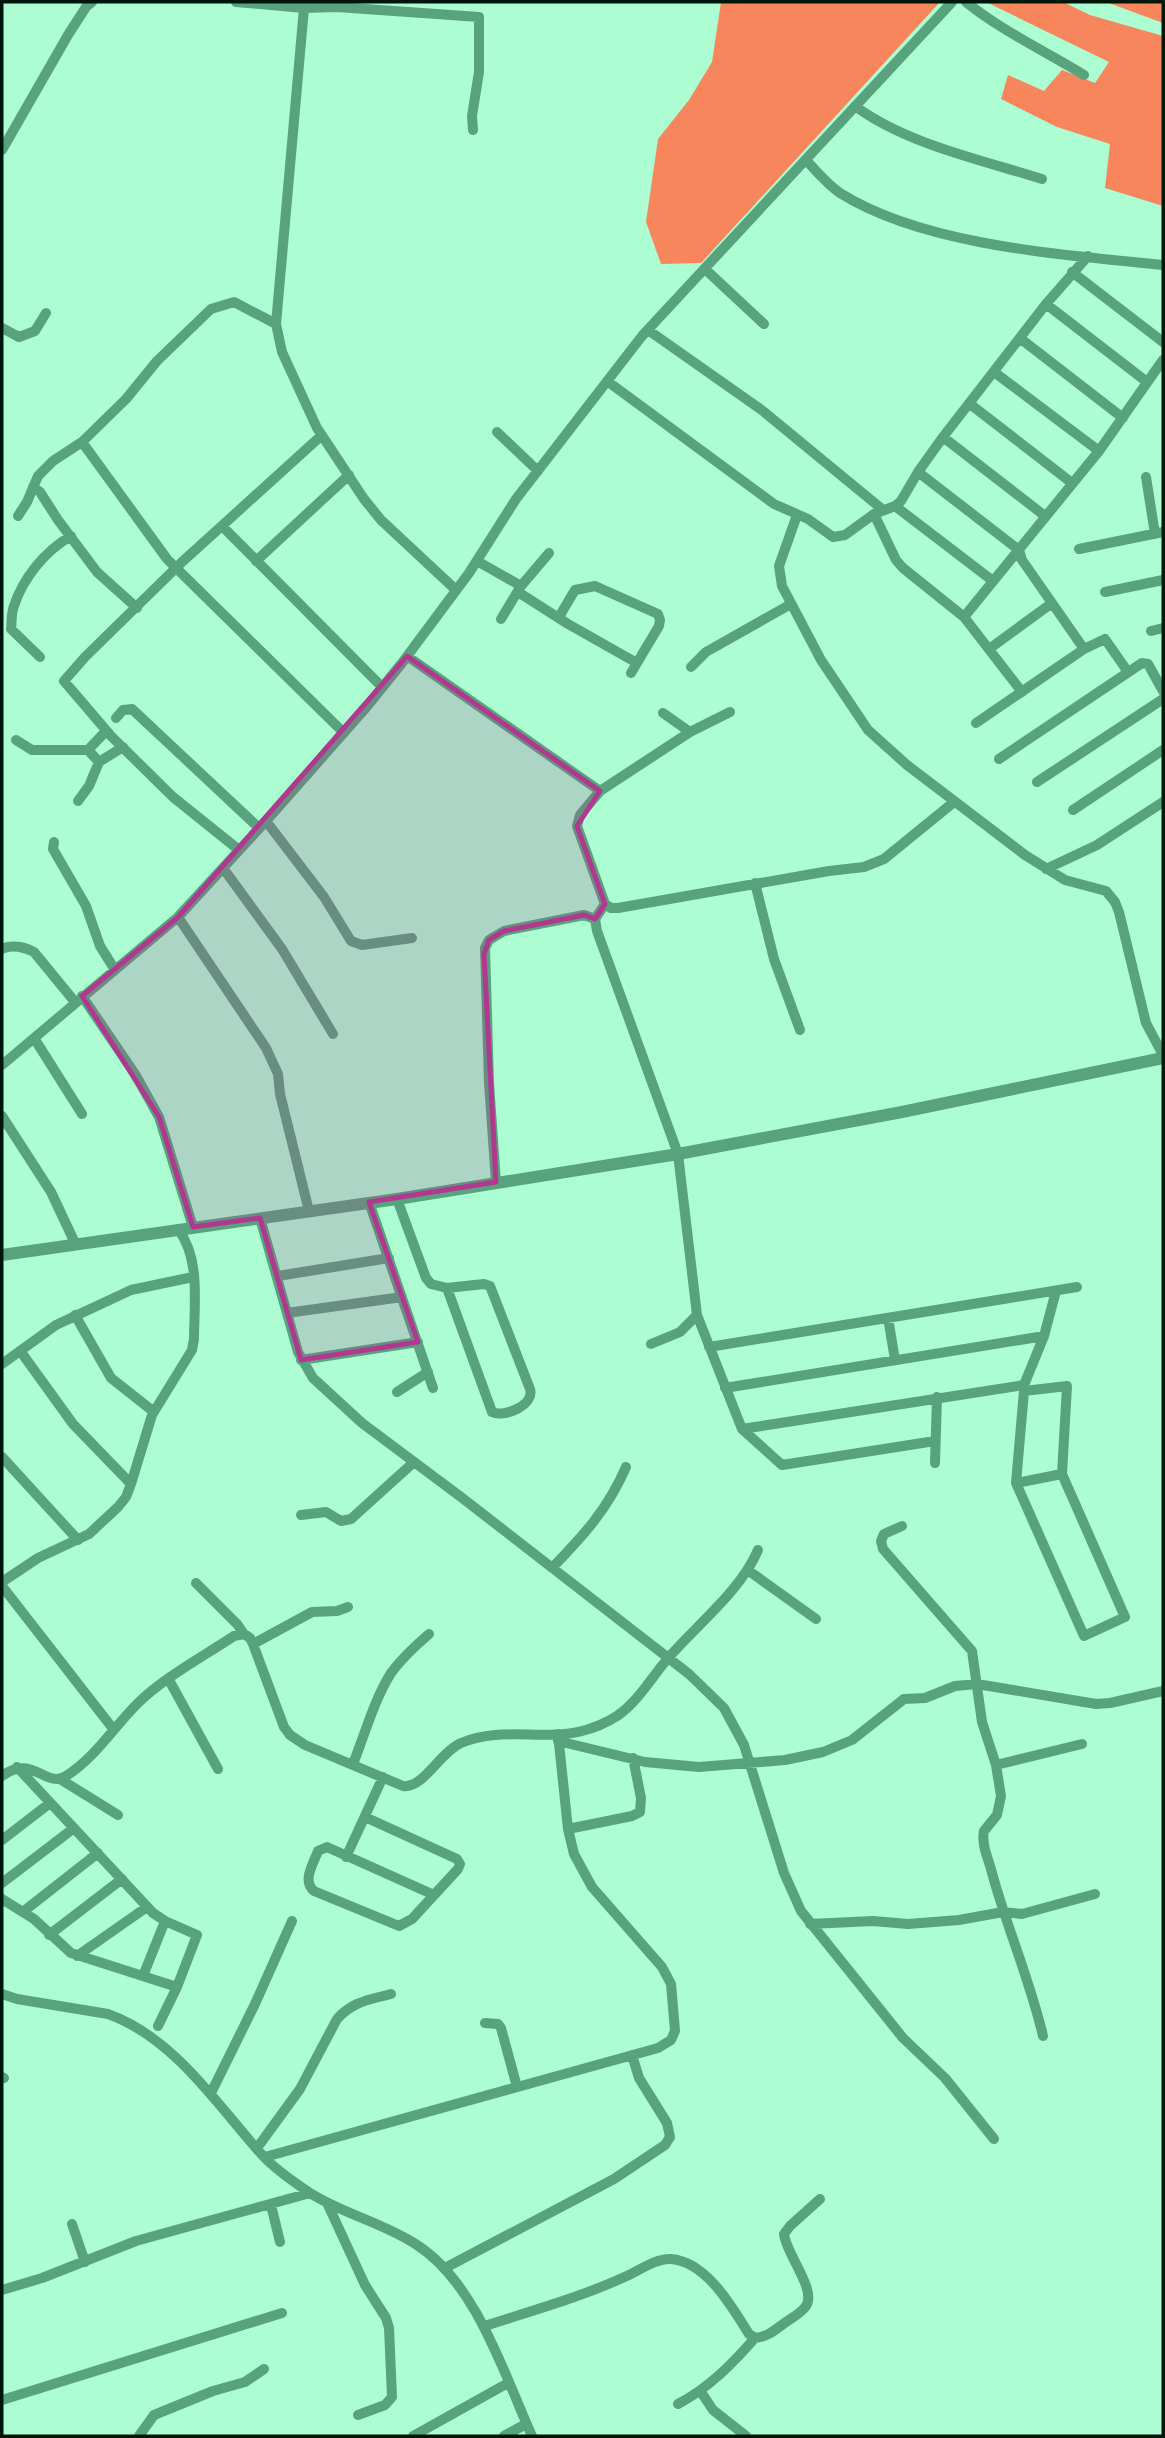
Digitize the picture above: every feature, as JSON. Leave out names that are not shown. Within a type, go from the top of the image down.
[{"type":"street","points":[[2,150],[68,35],[92,2]]},
{"type":"street","points":[[236,2],[479,17],[479,72],[472,116],[473,130]]},
{"type":"street","points":[[2,1065],[178,917],[344,733],[407,656],[477,561],[516,499],[648,330],[952,2]]},
{"type":"street","points":[[966,2],[991,22],[1084,75]]},
{"type":"street","points":[[304,8],[276,324],[282,352],[322,435],[381,520],[456,590]]},
{"type":"street","points":[[855,106],[873,120],[928,142],[1042,179]]},
{"type":"street","points":[[806,160],[839,193],[900,222],[1044,253],[1163,265]]},
{"type":"street","points":[[607,381],[774,504],[797,514],[827,534],[839,537],[901,501],[918,471],[943,437],[1046,304],[1088,256]]},
{"type":"street","points":[[705,269],[764,324]]},
{"type":"street","points":[[1072,272],[1163,342]]},
{"type":"street","points":[[18,516],[38,476],[53,461],[82,442],[126,399],[158,360],[211,309],[234,302],[276,324]]},
{"type":"street","points":[[1046,304],[1147,382]]},
{"type":"street","points":[[2,328],[19,337],[34,331],[46,313]]},
{"type":"street","points":[[648,330],[763,411],[878,512],[896,560],[964,617],[1022,692]]},
{"type":"street","points":[[1021,339],[1123,418]]},
{"type":"street","points":[[964,617],[1098,451],[1163,360]]},
{"type":"street","points":[[995,372],[1098,451]]},
{"type":"street","points":[[970,404],[1072,483]]},
{"type":"street","points":[[498,432],[538,471]]},
{"type":"street","points":[[239,849],[173,797],[106,731],[64,681],[176,568],[322,435]]},
{"type":"street","points":[[943,437],[1045,516]]},
{"type":"street","points":[[82,442],[176,568],[344,733]]},
{"type":"street","points":[[918,471],[1020,550],[1022,560],[1084,649]]},
{"type":"street","points":[[256,561],[349,475]]},
{"type":"street","points":[[1079,549],[1159,533],[1146,477]]},
{"type":"street","points":[[33,487],[40,492],[97,572],[137,608]]},
{"type":"street","points":[[895,506],[993,581]]},
{"type":"street","points":[[2,1255],[397,1199],[678,1154],[902,1112],[1163,1056],[1146,1023],[1115,902],[1106,891],[1065,880],[1046,869],[954,802],[868,730],[821,660],[782,586],[779,566],[797,514]]},
{"type":"street","points":[[222,526],[382,687]]},
{"type":"street","points":[[40,657],[11,629],[13,607],[40,560],[58,543],[71,536]]},
{"type":"street","points":[[501,620],[520,589],[549,553]]},
{"type":"street","points":[[477,561],[559,617],[637,663]]},
{"type":"street","points":[[1105,592],[1163,580]]},
{"type":"street","points":[[559,617],[575,590],[595,586],[657,614],[659,626],[631,673]]},
{"type":"street","points":[[989,649],[1052,603]]},
{"type":"street","points":[[691,667],[706,652],[791,604]]},
{"type":"street","points":[[1151,631],[1163,628]]},
{"type":"street","points":[[975,723],[1084,649],[1105,639],[1128,672]]},
{"type":"street","points":[[407,656],[600,792]]},
{"type":"street","points":[[999,759],[1142,663],[1148,664],[1163,691]]},
{"type":"street","points":[[1037,782],[1163,699]]},
{"type":"street","points":[[116,718],[123,710],[132,709],[262,824],[324,897],[351,941],[362,945],[412,938]]},
{"type":"street","points":[[730,712],[690,732],[600,792],[580,815],[578,826],[606,904],[611,908],[877,863],[954,802]]},
{"type":"street","points":[[663,713],[690,732]]},
{"type":"street","points":[[16,740],[32,750],[88,750],[106,731]]},
{"type":"street","points":[[78,801],[89,786],[99,762],[123,747]]},
{"type":"street","points":[[88,750],[99,762]]},
{"type":"street","points":[[1073,810],[1163,750]]},
{"type":"street","points":[[1046,869],[1097,845],[1163,802]]},
{"type":"street","points":[[54,842],[53,849],[83,900],[100,946],[115,970]]},
{"type":"street","points":[[223,868],[282,950],[333,1034]]},
{"type":"street","points":[[755,883],[774,959],[800,1030]]},
{"type":"street","points":[[606,904],[595,919],[599,937],[678,1154],[697,1315],[742,1429],[782,1465],[935,1441]]},
{"type":"street","points":[[496,1182],[489,1083],[485,948],[489,940],[504,931],[584,915],[595,919]]},
{"type":"street","points":[[178,917],[249,1020],[275,1065],[309,1211]]},
{"type":"street","points":[[2,949],[22,947],[34,953],[79,999],[135,1074],[159,1117],[193,1227]]},
{"type":"street","points":[[34,1038],[82,1114]]},
{"type":"street","points":[[2,1116],[51,1192],[75,1243]]},
{"type":"street","points":[[397,1199],[426,1278],[431,1283],[447,1288],[484,1284],[490,1286],[530,1389],[530,1400],[502,1413],[492,1412],[447,1288]]},
{"type":"street","points":[[369,1202],[433,1388]]},
{"type":"street","points":[[260,1218],[301,1360],[313,1378],[337,1402],[689,1674],[724,1709],[734,1723],[751,1763],[793,1897],[810,1924],[903,2038],[945,2078],[994,2139]]},
{"type":"street","points":[[114,1730],[2,1584],[38,1558],[100,1525],[126,1497],[154,1412],[192,1350],[193,1277],[189,1249],[178,1230]]},
{"type":"street","points":[[278,1276],[389,1258]]},
{"type":"street","points":[[2,1364],[39,1336],[75,1315],[131,1290],[193,1277]]},
{"type":"street","points":[[709,1348],[1077,1287]]},
{"type":"street","points":[[742,1429],[937,1397],[1024,1388],[1067,1386],[1062,1474],[1125,1617],[1084,1636],[1016,1483],[1024,1388],[1044,1336],[1056,1291]]},
{"type":"street","points":[[287,1313],[402,1297]]},
{"type":"street","points":[[75,1315],[111,1378],[154,1412]]},
{"type":"street","points":[[651,1344],[686,1328],[697,1315]]},
{"type":"street","points":[[888,1318],[895,1360]]},
{"type":"street","points":[[725,1388],[1044,1336]]},
{"type":"street","points":[[301,1360],[418,1342]]},
{"type":"street","points":[[20,1352],[74,1424],[131,1484]]},
{"type":"street","points":[[397,1392],[428,1372]]},
{"type":"street","points":[[935,1463],[937,1397]]},
{"type":"street","points":[[2,1457],[78,1539]]},
{"type":"street","points":[[301,1515],[326,1512],[344,1522],[351,1519],[414,1462]]},
{"type":"street","points":[[552,1568],[599,1516],[615,1493],[626,1467]]},
{"type":"street","points":[[1016,1483],[1062,1474]]},
{"type":"street","points":[[902,1527],[884,1534],[881,1541],[883,1549],[972,1651],[982,1722],[996,1765],[1001,1804],[983,1836],[1003,1912],[1026,1976],[1043,2036]]},
{"type":"street","points":[[558,1738],[601,1725],[618,1715],[749,1571],[758,1550]]},
{"type":"street","points":[[749,1571],[816,1619]]},
{"type":"street","points":[[196,1583],[250,1638],[290,1735],[304,1745],[403,1786],[416,1785],[444,1754],[462,1743],[480,1737],[517,1732],[558,1738],[645,1762],[699,1767],[785,1760],[839,1747],[904,1699],[925,1698],[955,1686],[977,1684],[1096,1704],[1163,1691]]},
{"type":"street","points":[[253,1644],[312,1612],[337,1611],[348,1607]]},
{"type":"street","points":[[60,1779],[91,1755],[139,1702],[234,1636],[244,1634]]},
{"type":"street","points":[[353,1764],[392,1672],[429,1634]]},
{"type":"street","points":[[169,1680],[218,1769]]},
{"type":"street","points":[[265,2158],[632,2055],[666,2044],[673,2035],[671,1984],[662,1967],[599,1895],[574,1854],[568,1829],[558,1738]]},
{"type":"street","points":[[996,1765],[1082,1744]]},
{"type":"street","points":[[568,1829],[640,1812],[641,1798],[633,1758]]},
{"type":"street","points":[[17,1767],[147,1907],[165,1921],[197,1935],[177,1987],[158,2026]]},
{"type":"street","points":[[2,1776],[17,1767],[60,1779],[118,1815]]},
{"type":"street","points":[[346,1857],[383,1777]]},
{"type":"street","points":[[2,1840],[50,1803]]},
{"type":"street","points":[[365,1817],[459,1861],[458,1869],[412,1919],[399,1926],[309,1887],[307,1880],[321,1849],[332,1848],[346,1857],[434,1895]]},
{"type":"street","points":[[2,1883],[74,1828]]},
{"type":"street","points":[[24,1911],[98,1853]]},
{"type":"street","points":[[49,1935],[122,1879]]},
{"type":"street","points":[[810,1924],[873,1921],[908,1924],[959,1920],[1003,1912],[1032,1913],[1095,1894]]},
{"type":"street","points":[[2,1899],[24,1911],[49,1935],[77,1956],[177,1987]]},
{"type":"street","points":[[77,1956],[147,1907]]},
{"type":"street","points":[[143,1976],[165,1921]]},
{"type":"street","points":[[211,2093],[292,1921]]},
{"type":"street","points":[[2,1994],[119,2018],[156,2041],[211,2093],[265,2158],[310,2193],[328,2205],[348,2211],[416,2244],[445,2268],[485,2326],[531,2436]]},
{"type":"street","points":[[257,2148],[300,2089],[337,2019],[351,2005],[391,1994]]},
{"type":"street","points":[[485,2023],[498,2024],[501,2028],[517,2087]]},
{"type":"street","points":[[445,2268],[614,2179],[665,2146],[670,2137],[667,2123],[639,2078],[632,2055]]},
{"type":"street","points":[[2,2290],[42,2278],[136,2241],[310,2193]]},
{"type":"street","points":[[678,2404],[701,2392],[729,2368],[755,2338],[770,2333],[801,2311],[808,2302],[809,2293],[788,2250],[784,2234],[820,2199]]},
{"type":"street","points":[[271,2205],[281,2242]]},
{"type":"street","points":[[328,2205],[365,2286],[386,2318],[389,2328],[392,2397],[385,2405],[358,2415]]},
{"type":"street","points":[[72,2224],[85,2262]]},
{"type":"street","points":[[485,2326],[582,2294],[654,2263],[670,2259],[688,2265],[715,2284],[749,2334],[755,2338]]},
{"type":"street","points":[[2,2400],[282,2313]]},
{"type":"street","points":[[139,2436],[154,2415],[213,2391],[245,2382],[264,2369]]},
{"type":"street","points":[[413,2436],[508,2383]]},
{"type":"street","points":[[701,2392],[713,2410],[746,2436]]},
{"type":"street","points":[[504,2436],[526,2424]]},
{"type":"highlighted area","points":[[407,656],[600,791],[577,826],[605,904],[595,919],[584,915],[504,931],[489,940],[484,954],[496,1182],[369,1202],[418,1342],[301,1360],[260,1218],[193,1227],[159,1117],[82,996],[178,917]]},
{"type":"shaded area","points":[[721,2],[940,2],[701,263],[661,264],[646,222],[658,139],[689,100],[712,62]]},
{"type":"shaded area","points":[[986,2],[1063,2],[1090,15],[1163,36],[1163,206],[1105,188],[1110,144],[1057,127],[1001,99],[1008,75],[1044,91],[1062,70],[1095,83],[1109,62]]},
{"type":"shaded area","points":[[1106,2],[1163,2],[1163,23]]}]
